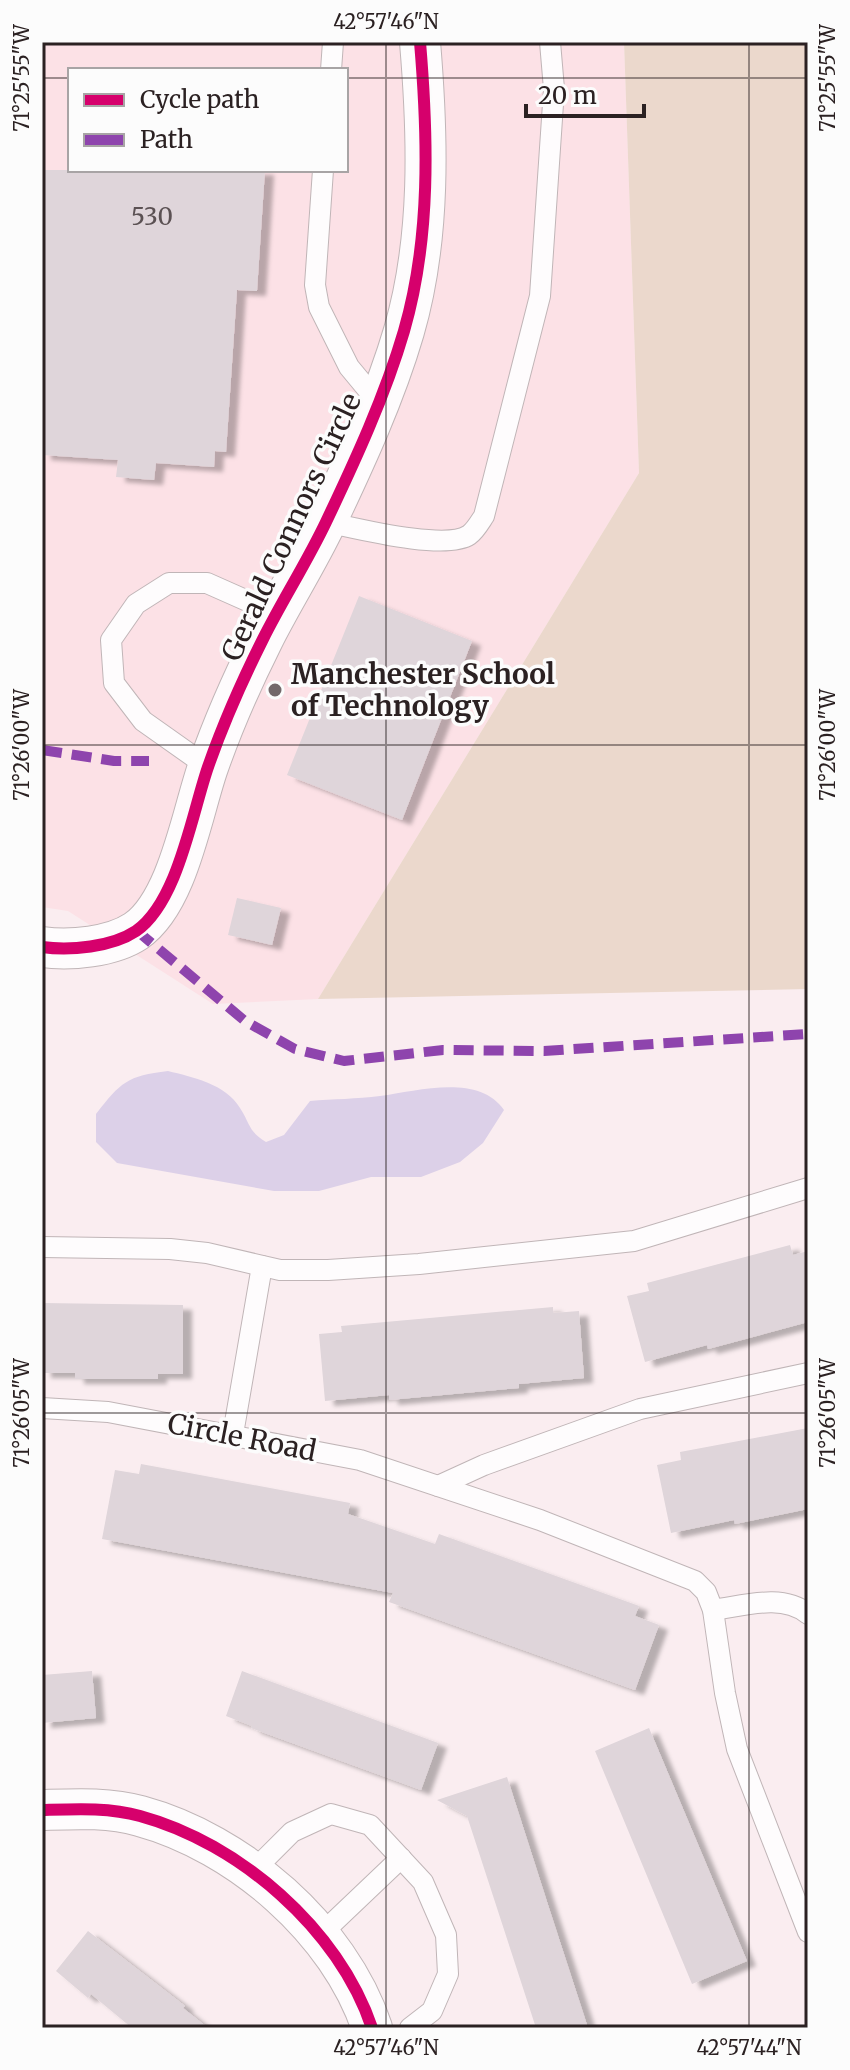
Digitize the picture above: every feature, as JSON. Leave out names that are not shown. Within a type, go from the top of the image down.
[{"type":"street","name":"Gerald Connors Circle","points":[[49,948],[96,946],[136,930],[166,896],[208,767],[262,640],[326,522],[378,402],[404,330],[418,264],[425,175],[425,105],[420,42]]},
{"type":"street","points":[[42,1810],[83,1809],[137,1814],[190,1832],[222,1850],[282,1896],[319,1936],[350,1977],[372,2028]]},
{"type":"lane","points":[[331,68],[333,42]]},
{"type":"lane","points":[[326,522],[412,538],[454,542],[471,534],[484,516],[540,296],[554,89],[550,42]]},
{"type":"lane","points":[[323,172],[315,285],[319,307],[349,367],[378,402]]},
{"type":"lane","points":[[208,767],[143,721],[114,683],[111,640],[136,604],[169,583],[207,583],[277,614]]},
{"type":"lane","points":[[42,1247],[170,1249],[207,1253],[280,1270],[373,1267],[634,1241],[808,1188]]},
{"type":"lane","points":[[233,1434],[262,1266]]},
{"type":"lane","points":[[438,1486],[484,1465],[640,1409],[808,1373]]},
{"type":"lane","name":"Circle Road","points":[[42,1408],[108,1412],[360,1460],[540,1520],[695,1581],[706,1592],[713,1610],[737,1749],[808,1932]]},
{"type":"lane","points":[[713,1610],[781,1602],[798,1606],[808,1614]]},
{"type":"lane","points":[[251,1873],[292,1832],[331,1814],[370,1825],[423,1882],[446,1935],[448,1974],[432,2011],[410,2028]]},
{"type":"lane","points":[[319,1936],[401,1858]]},
{"type":"shaded area","name":"Manchester School of Technology","points":[[42,42],[624,42],[639,473],[318,999],[213,1004],[68,911],[42,907]]},
{"type":"shaded area","points":[[624,42],[808,42],[808,989],[318,999],[639,473]]},
{"type":"shaded area","points":[[168,1071],[208,1083],[226,1093],[240,1108],[253,1131],[266,1142],[284,1135],[310,1101],[446,1087],[479,1092],[493,1099],[504,1110],[483,1143],[460,1162],[421,1177],[371,1177],[319,1191],[274,1191],[117,1163],[96,1142],[96,1114],[112,1094],[134,1078]]},
{"type":"building","points":[[42,170],[265,172],[257,291],[237,290],[226,452],[215,451],[214,467],[156,463],[154,480],[116,477],[118,460],[42,455]]},
{"type":"building","points":[[359,596],[472,641],[402,820],[287,775]]},
{"type":"building","points":[[237,898],[281,908],[272,945],[228,935]]},
{"type":"building","points":[[790,1245],[793,1255],[808,1251],[808,1322],[645,1362],[627,1296],[649,1291],[647,1283]]},
{"type":"building","points":[[42,1303],[183,1305],[183,1374],[158,1374],[158,1379],[75,1379],[75,1373],[42,1373]]},
{"type":"building","points":[[553,1307],[553,1313],[579,1311],[584,1378],[519,1384],[519,1388],[389,1400],[389,1395],[325,1401],[319,1334],[342,1332],[341,1326]]},
{"type":"building","points":[[808,1428],[808,1509],[671,1533],[657,1465],[681,1460],[680,1452]]},
{"type":"building","points":[[141,1464],[350,1503],[348,1514],[435,1544],[439,1534],[639,1606],[635,1616],[659,1625],[635,1690],[389,1602],[393,1593],[102,1539],[115,1470],[139,1474]]},
{"type":"building","points":[[92,1671],[96,1718],[42,1723],[42,1675]]},
{"type":"building","points":[[242,1671],[438,1743],[421,1790],[226,1716]]},
{"type":"building","points":[[649,1728],[747,1961],[692,1984],[595,1751]]},
{"type":"building","points":[[507,1777],[588,2028],[536,2028],[467,1816],[437,1800]]},
{"type":"building","points":[[88,1931],[185,2006],[183,2008],[208,2028],[132,2028],[91,1994],[88,1998],[56,1971]]},
{"type":"marked path","points":[[42,750],[114,761],[149,761]]},
{"type":"marked path","points":[[136,930],[245,1021],[295,1049],[344,1061],[443,1050],[544,1051],[808,1034]]},
{"type":"cycle path","points":[[42,947],[78,948],[115,941],[136,931],[163,900],[182,855],[208,767],[234,702],[263,639],[326,522],[369,428],[404,331],[419,260],[426,151],[420,42]]},
{"type":"cycle path","points":[[42,1810],[104,1810],[140,1816],[177,1829],[248,1869],[281,1895],[336,1957],[357,1992],[372,2028]]},
{"type":"place","name":"Manchester School of Technology","points":[[275,690]]}]
